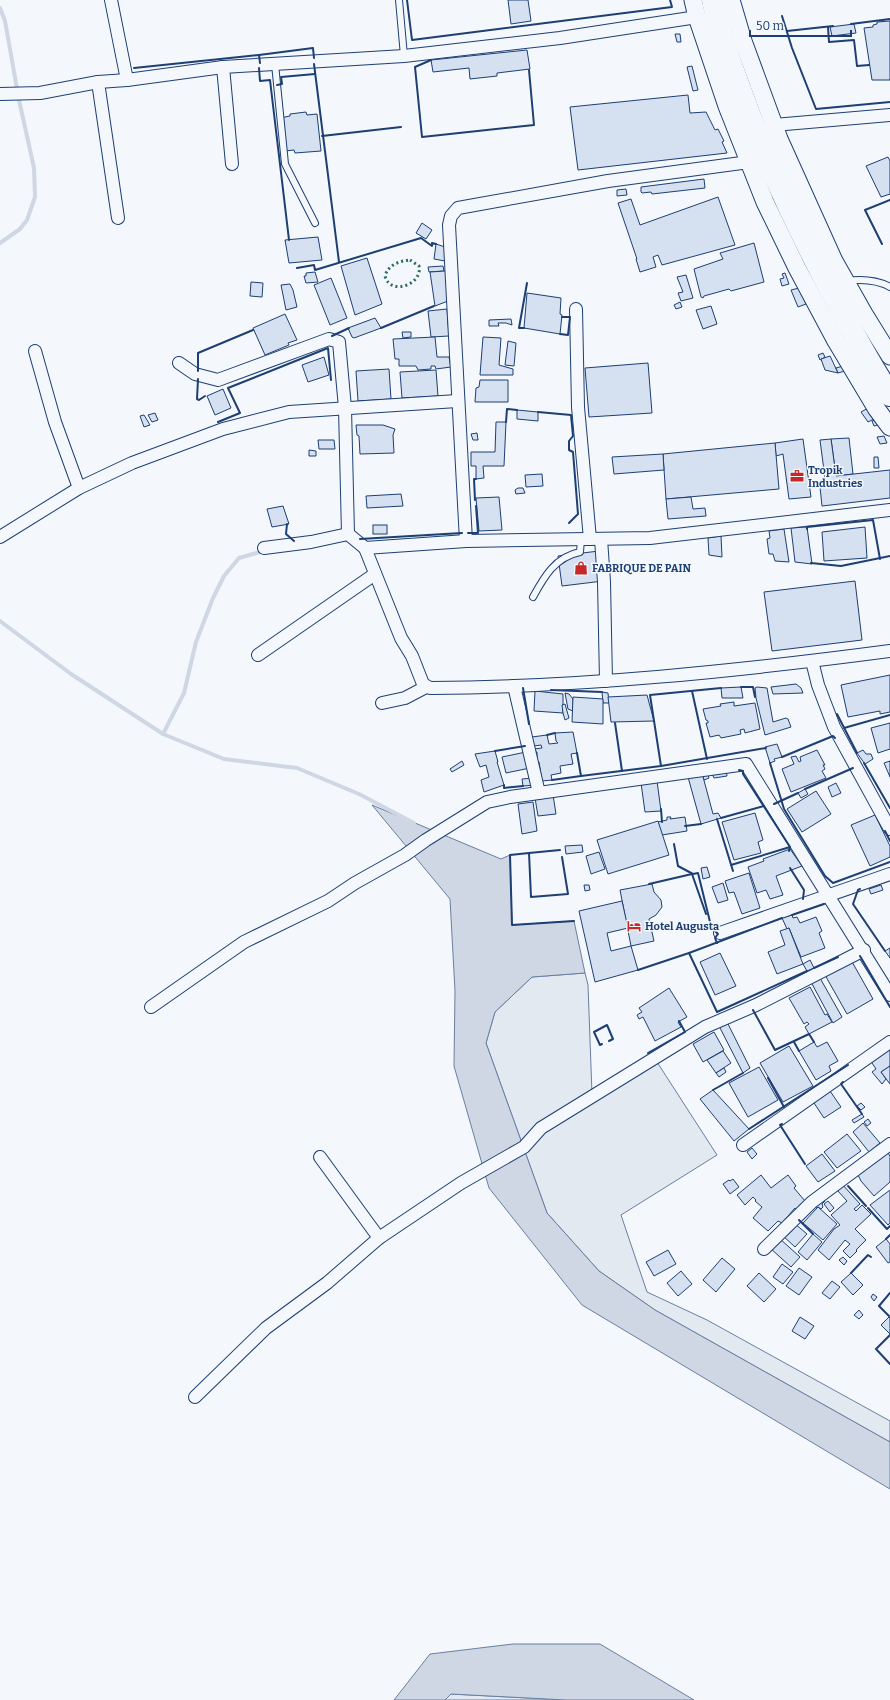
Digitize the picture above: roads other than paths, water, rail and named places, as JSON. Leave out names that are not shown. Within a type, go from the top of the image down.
[{"type":"highway","points":[[713,0],[740,89],[768,162],[807,247],[856,340],[890,395]]},
{"type":"main road","points":[[693,0],[697,17],[727,106],[765,202],[797,268],[836,341],[876,408],[890,427]]},
{"type":"main road","points":[[731,0],[743,41],[774,125],[834,262],[890,356]]},
{"type":"street","points":[[111,0],[127,80]]},
{"type":"street","points":[[0,94],[40,93],[98,82],[127,80],[223,67],[404,56],[560,38],[697,17]]},
{"type":"street","points":[[223,67],[232,164]]},
{"type":"street","points":[[98,82],[118,218]]},
{"type":"street","points":[[774,125],[890,115]]},
{"type":"street","points":[[466,541],[448,224],[451,216],[458,208],[608,181],[749,162]]},
{"type":"street","points":[[576,309],[578,407],[590,539],[604,582],[606,681]]},
{"type":"street","points":[[179,363],[195,374],[218,380],[329,339],[338,342],[345,408],[348,534],[364,548],[401,638],[412,656],[423,684],[430,688],[514,686],[606,681],[812,661],[890,651]]},
{"type":"street","points":[[35,351],[55,422],[79,488]]},
{"type":"street","points":[[1,534],[79,488],[132,463],[223,428],[289,412],[457,401]]},
{"type":"street","points":[[364,548],[466,541],[650,538],[890,510]]},
{"type":"street","points":[[264,548],[311,542],[348,534]]},
{"type":"street","points":[[258,655],[375,574]]},
{"type":"street","points":[[812,661],[818,685],[834,727],[890,829]]},
{"type":"street","points":[[382,703],[405,698],[426,686]]},
{"type":"street","points":[[514,686],[539,793]]},
{"type":"street","points":[[151,1007],[244,942],[328,901],[355,883],[405,855],[487,802],[510,797],[746,764],[864,950],[890,995]]},
{"type":"street","points":[[720,933],[890,874]]},
{"type":"street","points":[[195,1397],[266,1328],[328,1283],[379,1238],[461,1183],[524,1147],[541,1128],[705,1027],[756,1005],[864,950]]},
{"type":"street","points":[[743,1145],[890,1042]]},
{"type":"street","points":[[764,1249],[812,1202],[890,1144]]},
{"type":"street","points":[[320,1158],[379,1238]]},
{"type":"lane","points":[[399,0],[404,56]]},
{"type":"lane","points":[[275,64],[285,164],[315,223]]},
{"type":"lane","points":[[845,281],[862,279],[885,284],[890,287]]},
{"type":"lane","points":[[534,597],[546,574],[553,566],[574,553],[580,552],[590,539]]},
{"type":"waterway","points":[[0,8],[5,21],[19,100],[34,168],[35,197],[27,220],[20,229],[0,243]]},
{"type":"waterway","points":[[163,734],[184,693],[196,642],[213,598],[224,576],[239,558],[260,552]]},
{"type":"waterway","points":[[0,621],[71,674],[163,734],[224,759],[297,768],[359,794],[414,823]]},
{"type":"place","name":"Tropik Industries","points":[[797,476]]},
{"type":"place","name":"FABRIQUE DE PAIN","points":[[581,568]]},
{"type":"place","name":"Hotel Augusta","points":[[634,926]]}]
